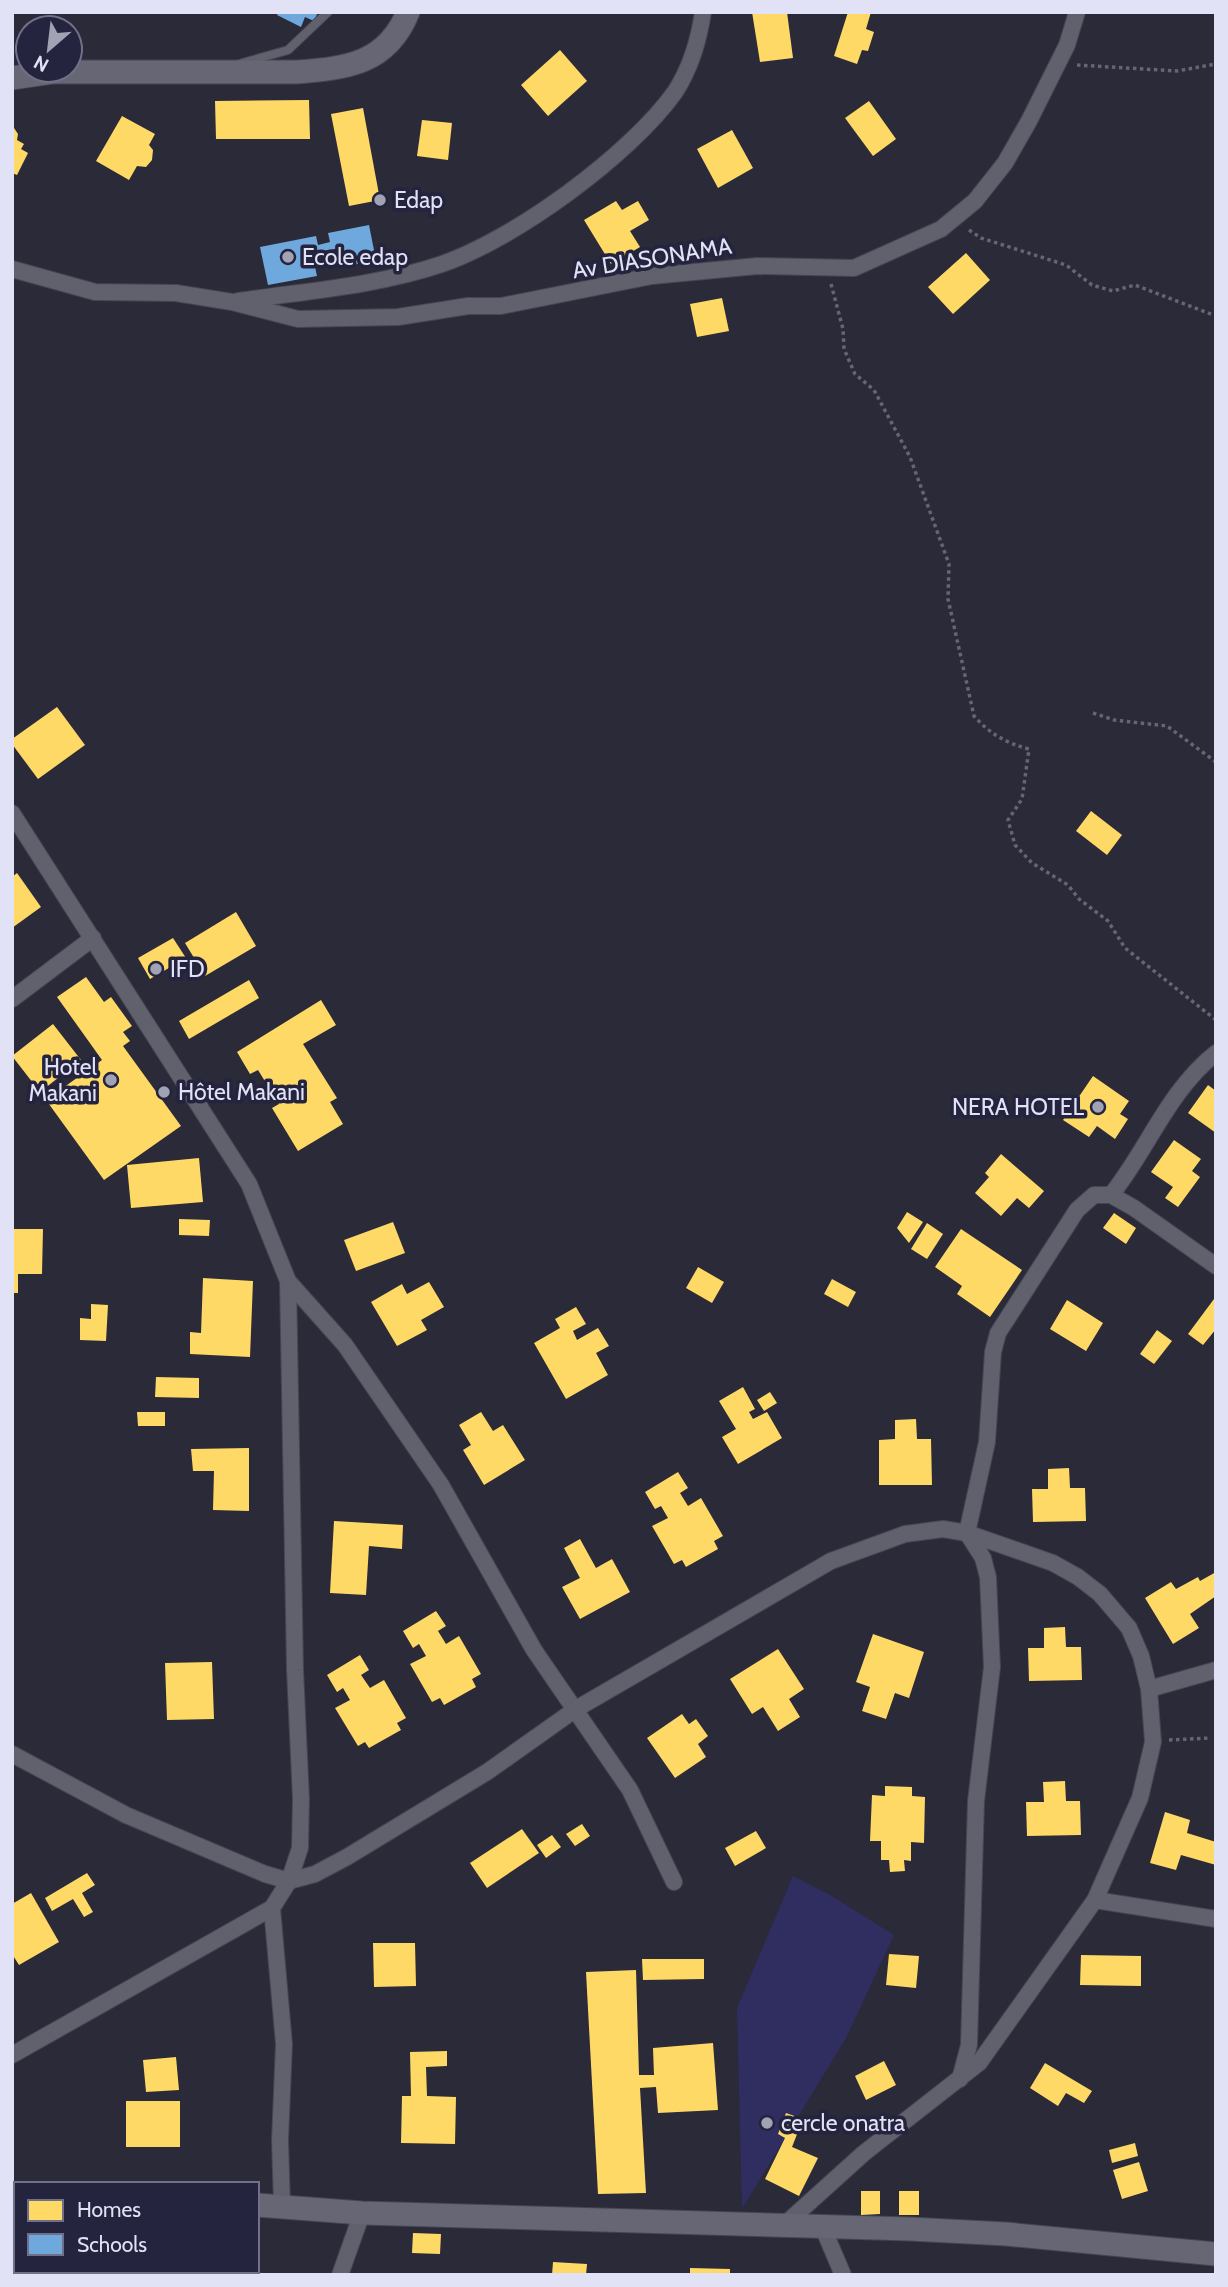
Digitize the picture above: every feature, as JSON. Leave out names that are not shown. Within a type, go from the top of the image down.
[{"type":"street","points":[[12,78],[52,72],[228,73],[335,69],[369,58],[386,48],[400,32],[408,12]]},
{"type":"street","points":[[12,269],[95,292],[176,293],[232,302],[383,280],[443,264],[498,239],[555,203],[634,138],[676,90],[700,33],[703,12]]},
{"type":"street","name":"Av DIASONAMA","points":[[232,302],[298,319],[398,317],[532,302],[652,276],[757,265],[854,268],[902,249],[952,220],[975,201],[1006,163],[1058,63],[1077,12]]},
{"type":"street","points":[[12,813],[249,1184],[288,1280],[345,1345],[393,1411],[441,1485],[534,1650],[631,1790],[674,1882]]},
{"type":"street","points":[[12,999],[93,938]]},
{"type":"street","points":[[1111,1195],[1140,1157],[1175,1096],[1216,1053]]},
{"type":"street","points":[[960,2079],[969,2045],[976,1801],[992,1667],[988,1577],[983,1558],[967,1533],[987,1442],[993,1352],[999,1333],[1077,1210],[1094,1195],[1111,1195],[1216,1266]]},
{"type":"street","points":[[12,2055],[272,1908],[289,1881],[300,1847],[301,1799],[295,1670],[288,1280]]},
{"type":"street","points":[[12,1754],[126,1815],[265,1874],[289,1881],[326,1868],[415,1817],[487,1772],[576,1709],[831,1561],[905,1534],[943,1529],[967,1533],[1053,1563],[1079,1577],[1100,1594],[1129,1628],[1141,1656],[1149,1689],[1153,1742],[1140,1798],[1095,1900],[995,2044],[960,2079],[863,2153],[782,2227]]},
{"type":"street","points":[[1149,1689],[1216,1670]]},
{"type":"street","points":[[1095,1900],[1216,1919]]},
{"type":"street","points":[[272,1908],[284,2044],[279,2140],[282,2206]]},
{"type":"street","points":[[259,2205],[362,2213],[1006,2234],[1216,2254]]},
{"type":"street","points":[[340,2275],[362,2213]]},
{"type":"street","points":[[823,2228],[843,2275]]},
{"type":"lane","points":[[228,73],[242,62],[288,50],[328,12]]},
{"type":"path","points":[[1058,63],[1177,71],[1216,64]]},
{"type":"path","points":[[952,220],[981,238],[1066,265],[1093,285],[1113,291],[1135,285],[1216,316]]},
{"type":"path","points":[[826,268],[843,329],[844,348],[855,374],[874,390],[910,457],[949,564],[948,599],[974,716],[986,730],[1006,743],[1029,749],[1022,799],[1008,820],[1015,845],[1032,863],[1068,885],[1079,899],[1108,921],[1125,948],[1216,1020]]},
{"type":"path","points":[[1094,713],[1114,720],[1167,726],[1216,762]]},
{"type":"path","points":[[1153,1742],[1210,1738]]},
{"type":"shaded area","name":"cercle onatra","points":[[793,1876],[832,1896],[894,1935],[846,2038],[742,2209],[737,2008]]},
{"type":"building: Homes","points":[[752,12],[787,12],[793,58],[760,62]]},
{"type":"building: Homes","points":[[848,12],[871,12],[866,29],[874,32],[868,51],[862,50],[857,64],[834,56]]},
{"type":"building: Homes","points":[[560,50],[587,81],[548,116],[521,85]]},
{"type":"building: Homes","points":[[309,100],[310,139],[216,139],[215,101]]},
{"type":"building: Homes","points":[[869,101],[896,139],[873,156],[845,118]]},
{"type":"building: Homes","points":[[363,108],[380,200],[349,206],[331,114]]},
{"type":"building: Homes","points":[[122,116],[155,134],[149,145],[153,150],[152,160],[146,167],[137,166],[129,180],[96,161]]},
{"type":"building: Homes","points":[[422,120],[452,123],[448,160],[417,156]]},
{"type":"building: Homes","points":[[12,125],[18,134],[17,140],[24,144],[21,149],[28,153],[17,175],[12,173]]},
{"type":"building: Homes","points":[[732,130],[753,168],[718,188],[697,149]]},
{"type":"building: Homes","points":[[616,201],[622,210],[638,201],[649,220],[630,231],[640,247],[611,264],[584,220]]},
{"type":"building: Homes","points":[[966,253],[990,280],[953,314],[928,287]]},
{"type":"building: Homes","points":[[722,298],[729,331],[697,337],[690,304]]},
{"type":"building: Homes","points":[[57,707],[85,745],[38,779],[12,744],[12,739]]},
{"type":"building: Homes","points":[[1091,811],[1122,835],[1107,855],[1076,831]]},
{"type":"building: Homes","points":[[17,873],[41,907],[12,928],[12,877]]},
{"type":"building: Homes","points":[[236,912],[256,946],[205,976],[185,943]]},
{"type":"building: Homes","name":"IFD","points":[[173,938],[186,958],[150,979],[138,958]]},
{"type":"building: Homes","name":"Hotel Makani","points":[[86,977],[104,1002],[111,997],[132,1026],[123,1032],[130,1041],[123,1046],[181,1126],[104,1180],[46,1100],[102,1060],[57,997]]},
{"type":"building: Homes","points":[[249,980],[259,998],[189,1039],[179,1021]]},
{"type":"building: Homes","points":[[321,1000],[336,1025],[303,1044],[337,1098],[330,1102],[343,1124],[298,1151],[272,1108],[279,1104],[258,1070],[250,1074],[237,1052]]},
{"type":"building: Homes","points":[[53,1024],[81,1060],[40,1092],[12,1056]]},
{"type":"building: Homes","name":"NERA HOTEL","points":[[1093,1076],[1129,1101],[1120,1114],[1128,1119],[1115,1139],[1097,1126],[1089,1137],[1063,1120]]},
{"type":"building: Homes","points":[[1208,1085],[1216,1091],[1216,1133],[1188,1113]]},
{"type":"building: Homes","points":[[1174,1140],[1201,1159],[1192,1171],[1200,1177],[1178,1207],[1165,1198],[1173,1187],[1151,1172]]},
{"type":"building: Homes","points":[[1001,1154],[1044,1191],[1029,1208],[1017,1198],[1001,1216],[975,1193],[989,1177],[985,1173]]},
{"type":"building: Homes","points":[[199,1158],[203,1202],[131,1208],[127,1165]]},
{"type":"building: Homes","points":[[907,1212],[923,1222],[909,1243],[897,1228]]},
{"type":"building: Homes","points":[[1114,1213],[1136,1228],[1126,1244],[1103,1228]]},
{"type":"building: Homes","points":[[179,1219],[210,1220],[209,1236],[179,1235]]},
{"type":"building: Homes","points":[[393,1222],[405,1253],[356,1271],[344,1240]]},
{"type":"building: Homes","points":[[927,1223],[943,1234],[927,1259],[911,1249]]},
{"type":"building: Homes","points":[[12,1229],[43,1229],[42,1274],[18,1274],[18,1293],[12,1293]]},
{"type":"building: Homes","points":[[961,1229],[1022,1270],[990,1317],[957,1294],[962,1286],[935,1267]]},
{"type":"building: Homes","points":[[698,1267],[724,1282],[712,1303],[686,1288]]},
{"type":"building: Homes","points":[[203,1278],[253,1281],[250,1357],[190,1354],[190,1332],[201,1333]]},
{"type":"building: Homes","points":[[832,1279],[856,1292],[848,1307],[824,1294]]},
{"type":"building: Homes","points":[[429,1282],[444,1307],[421,1320],[427,1330],[397,1346],[371,1302],[402,1284],[407,1294]]},
{"type":"building: Homes","points":[[1214,1299],[1216,1329],[1203,1345],[1188,1334]]},
{"type":"building: Homes","points":[[1067,1300],[1103,1323],[1086,1351],[1050,1329]]},
{"type":"building: Homes","points":[[91,1304],[108,1305],[106,1341],[80,1340],[80,1318],[91,1319]]},
{"type":"building: Homes","points":[[576,1307],[586,1324],[573,1331],[577,1340],[598,1328],[609,1346],[596,1353],[608,1375],[566,1399],[534,1343],[560,1328],[555,1319]]},
{"type":"building: Homes","points":[[1157,1330],[1172,1341],[1154,1364],[1140,1354]]},
{"type":"building: Homes","points":[[156,1377],[199,1378],[199,1398],[155,1397]]},
{"type":"building: Homes","points":[[743,1387],[755,1409],[749,1412],[753,1419],[767,1412],[782,1438],[738,1464],[722,1437],[736,1429],[719,1401]]},
{"type":"building: Homes","points":[[770,1392],[777,1403],[764,1411],[757,1400]]},
{"type":"building: Homes","points":[[137,1412],[165,1412],[165,1426],[138,1426]]},
{"type":"building: Homes","points":[[481,1412],[493,1431],[503,1425],[525,1460],[484,1485],[463,1450],[471,1445],[459,1425]]},
{"type":"building: Homes","points":[[916,1419],[917,1439],[931,1439],[932,1485],[879,1485],[879,1440],[895,1439],[895,1420]]},
{"type":"building: Homes","points":[[249,1448],[249,1511],[213,1510],[214,1471],[193,1471],[191,1449]]},
{"type":"building: Homes","points":[[1069,1468],[1070,1488],[1085,1488],[1086,1521],[1033,1522],[1032,1489],[1048,1489],[1048,1469]]},
{"type":"building: Homes","points":[[678,1472],[688,1488],[680,1493],[688,1506],[701,1498],[723,1536],[714,1541],[718,1549],[686,1567],[682,1560],[674,1564],[652,1526],[668,1518],[661,1506],[655,1509],[645,1492]]},
{"type":"building: Homes","points":[[334,1521],[403,1525],[402,1549],[369,1546],[366,1595],[330,1593]]},
{"type":"building: Homes","points":[[580,1539],[596,1568],[612,1559],[630,1592],[580,1619],[562,1587],[580,1578],[564,1548]]},
{"type":"building: Homes","points":[[1216,1572],[1216,1596],[1190,1614],[1199,1628],[1173,1644],[1145,1598],[1171,1582],[1176,1589],[1198,1577],[1200,1581]]},
{"type":"building: Homes","points":[[436,1611],[446,1626],[438,1631],[446,1644],[459,1636],[481,1674],[472,1679],[476,1687],[444,1705],[440,1698],[432,1702],[410,1664],[426,1656],[419,1644],[413,1648],[403,1631]]},
{"type":"building: Homes","points":[[1065,1627],[1066,1647],[1081,1647],[1082,1680],[1029,1681],[1028,1648],[1044,1648],[1044,1628]]},
{"type":"building: Homes","points":[[873,1634],[924,1652],[909,1698],[895,1693],[886,1719],[862,1711],[870,1687],[856,1682]]},
{"type":"building: Homes","points":[[778,1649],[804,1689],[789,1699],[800,1717],[778,1731],[763,1707],[752,1714],[730,1679]]},
{"type":"building: Homes","points":[[360,1655],[369,1670],[361,1675],[370,1688],[384,1680],[406,1718],[397,1723],[401,1730],[369,1748],[365,1742],[358,1746],[335,1708],[350,1700],[343,1688],[337,1692],[327,1675]]},
{"type":"building: Homes","points":[[212,1662],[214,1719],[167,1720],[165,1663]]},
{"type":"building: Homes","points":[[682,1714],[689,1724],[696,1719],[708,1736],[698,1744],[706,1757],[675,1778],[647,1738]]},
{"type":"building: Homes","points":[[1065,1781],[1066,1801],[1080,1801],[1081,1835],[1027,1836],[1026,1802],[1044,1802],[1043,1782]]},
{"type":"building: Homes","points":[[885,1786],[912,1787],[912,1796],[925,1797],[924,1843],[911,1842],[911,1861],[904,1860],[905,1871],[890,1872],[889,1860],[881,1860],[881,1841],[870,1841],[872,1795],[885,1796]]},
{"type":"building: Homes","points":[[1165,1812],[1190,1820],[1187,1833],[1216,1842],[1216,1865],[1181,1855],[1176,1870],[1150,1863]]},
{"type":"building: Homes","points":[[582,1824],[590,1836],[575,1846],[566,1834]]},
{"type":"building: Homes","points":[[522,1829],[539,1853],[487,1888],[470,1863]]},
{"type":"building: Homes","points":[[756,1831],[766,1848],[735,1866],[725,1848]]},
{"type":"building: Homes","points":[[552,1835],[561,1847],[546,1858],[537,1845]]},
{"type":"building: Homes","points":[[87,1873],[95,1885],[82,1893],[93,1912],[84,1917],[73,1899],[52,1911],[45,1898]]},
{"type":"building: Homes","points":[[31,1893],[59,1942],[19,1965],[12,1954],[12,1904]]},
{"type":"building: Homes","points":[[373,1943],[415,1943],[416,1986],[374,1987]]},
{"type":"building: Homes","points":[[889,1954],[919,1956],[916,1988],[886,1985]]},
{"type":"building: Homes","points":[[1081,1955],[1141,1956],[1141,1986],[1080,1985]]},
{"type":"building: Homes","points":[[642,1959],[704,1959],[704,1979],[643,1980]]},
{"type":"building: Homes","points":[[636,1970],[639,2075],[654,2075],[653,2048],[713,2043],[718,2110],[658,2113],[656,2087],[640,2088],[646,2193],[598,2194],[586,1972]]},
{"type":"building: Homes","points":[[447,2051],[447,2066],[426,2067],[427,2096],[456,2097],[455,2144],[401,2143],[402,2096],[411,2096],[410,2052]]},
{"type":"building: Homes","points":[[176,2057],[179,2090],[146,2092],[143,2060]]},
{"type":"building: Homes","points":[[884,2061],[896,2085],[866,2100],[855,2076]]},
{"type":"building: Homes","points":[[1045,2063],[1092,2091],[1084,2103],[1066,2093],[1058,2106],[1030,2088]]},
{"type":"building: Homes","points":[[126,2101],[180,2101],[180,2147],[126,2147]]},
{"type":"building: Homes","points":[[786,2113],[803,2119],[792,2147],[818,2158],[799,2196],[765,2179],[785,2138],[778,2134]]},
{"type":"building: Homes","points":[[1135,2143],[1138,2156],[1112,2163],[1109,2150]]},
{"type":"building: Homes","points":[[1139,2162],[1148,2191],[1122,2199],[1113,2170]]},
{"type":"building: Homes","points":[[861,2191],[880,2191],[880,2214],[861,2215]]},
{"type":"building: Homes","points":[[899,2191],[919,2191],[919,2215],[899,2215]]},
{"type":"building: Homes","points":[[413,2233],[441,2234],[440,2254],[412,2253]]},
{"type":"building: Homes","points":[[12,2254],[14,2273],[74,2273],[73,2275],[12,2275]]},
{"type":"building: Homes","points":[[553,2262],[587,2264],[586,2275],[552,2275]]},
{"type":"building: Homes","points":[[690,2268],[730,2269],[730,2275],[690,2275]]},
{"type":"building: Homes","points":[[140,2273],[181,2273],[181,2275]]},
{"type":"building: Schools","points":[[278,12],[318,12],[314,21],[305,17],[301,27],[277,15]]},
{"type":"building: Schools","name":"Ecole edap","points":[[369,225],[376,260],[344,267],[340,248],[312,253],[317,276],[268,285],[260,247],[316,236],[318,245],[330,242],[328,233]]},
{"type":"place","name":"Edap","points":[[380,200]]},
{"type":"place","name":"Ecole edap","points":[[288,257]]},
{"type":"place","name":"IFD","points":[[156,969]]},
{"type":"place","name":"Hotel Makani","points":[[111,1080]]},
{"type":"place","name":"Hôtel Makani","points":[[164,1092]]},
{"type":"place","name":"NERA HOTEL","points":[[1098,1107]]},
{"type":"place","name":"cercle onatra","points":[[767,2123]]}]
